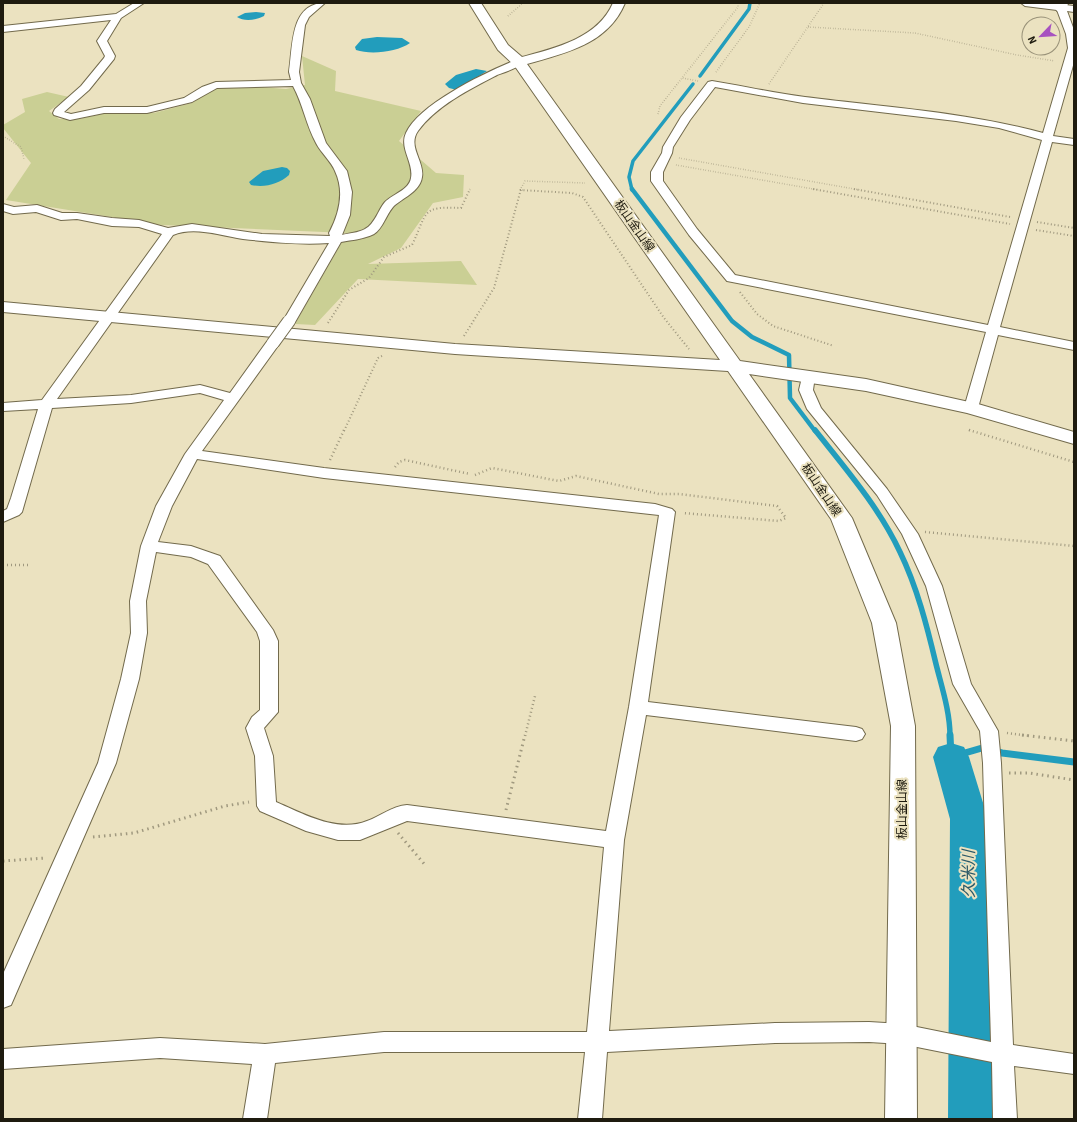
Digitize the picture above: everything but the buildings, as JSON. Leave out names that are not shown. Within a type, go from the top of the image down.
[{"type":"main road","name":"板山金山線","points":[[475,3],[503,47],[519,62],[841,518],[884,624],[902,726],[901,1119]]},
{"type":"main road","points":[[519,62],[563,49],[592,36],[611,22],[619,3]]},
{"type":"main road","points":[[3,307],[109,318],[455,348],[733,366],[866,385],[972,408],[1074,438]]},
{"type":"street","points":[[3,29],[118,16],[140,3]]},
{"type":"street","points":[[3,998],[107,762],[130,679],[139,632],[138,601],[149,546],[164,506],[192,454],[289,321],[337,239],[335,233],[344,215],[346,204],[344,181],[341,172],[321,143],[305,100],[296,84],[294,72],[300,25],[303,18],[321,3]]},
{"type":"street","points":[[1025,3],[1062,5],[1074,9]]},
{"type":"street","points":[[972,408],[992,330],[1024,223],[1073,48],[1071,34],[1062,5]]},
{"type":"street","points":[[118,16],[102,41],[110,56],[109,59],[85,88],[58,113],[70,117],[104,110],[147,110],[188,100],[216,85],[296,84]]},
{"type":"street","points":[[3,518],[14,512],[46,404],[109,318],[169,232],[176,228],[186,227],[233,234],[337,239],[360,235],[370,231],[376,226],[389,205],[416,183],[417,176],[409,143],[410,134],[417,125],[446,102],[499,70],[519,62]]},
{"type":"street","points":[[1074,142],[1048,138],[1000,125],[956,118],[803,100],[710,84],[685,119],[668,147],[657,172],[659,186],[731,278],[1074,346]]},
{"type":"street","points":[[3,207],[12,211],[37,208],[61,217],[83,216],[112,222],[139,224],[169,232]]},
{"type":"street","points":[[808,376],[806,390],[814,409],[882,492],[910,534],[934,586],[949,633],[962,684],[989,736],[992,768],[1005,1119]]},
{"type":"street","points":[[3,407],[131,399],[200,389],[233,398]]},
{"type":"street","points":[[192,454],[324,473],[654,509],[667,512],[638,707],[614,840],[590,1119]]},
{"type":"street","points":[[149,546],[191,552],[208,556],[214,560],[265,630],[269,641],[269,712],[258,722],[255,728],[264,756],[267,806],[316,826],[344,834],[360,832],[388,821],[398,813],[407,813],[614,840]]},
{"type":"street","points":[[638,707],[856,734]]},
{"type":"street","points":[[3,1059],[160,1048],[265,1054],[384,1042],[596,1042],[775,1033],[869,1032],[902,1034],[1002,1054],[1074,1064]]},
{"type":"street","points":[[255,1119],[265,1054]]},
{"type":"path","points":[[508,16],[523,3]]},
{"type":"path","points":[[658,114],[660,106],[738,7],[738,3]]},
{"type":"path","points":[[682,78],[710,84],[761,9],[760,3]]},
{"type":"path","points":[[763,93],[824,3]]},
{"type":"path","points":[[808,27],[915,33],[1017,55],[1069,64]]},
{"type":"path","points":[[3,136],[21,147],[24,159]]},
{"type":"path","points":[[663,160],[1024,223],[1074,228]]},
{"type":"path","points":[[663,160],[1024,223],[1074,236]]},
{"type":"path","points":[[455,348],[494,288],[522,184],[525,181],[604,183]]},
{"type":"path","points":[[319,337],[349,290],[369,278],[384,257],[412,245],[427,213],[430,210],[440,207],[461,208],[471,188]]},
{"type":"path","points":[[520,190],[572,193],[583,197],[664,318],[701,364]]},
{"type":"path","points":[[731,278],[732,282],[757,314],[773,326],[834,346]]},
{"type":"path","points":[[324,473],[378,358],[388,354]]},
{"type":"path","points":[[968,430],[1074,462]]},
{"type":"path","points":[[910,534],[929,531],[1074,546]]},
{"type":"path","points":[[3,565],[30,565]]},
{"type":"path","points":[[503,825],[535,696]]},
{"type":"path","points":[[989,736],[1074,740]]},
{"type":"path","points":[[992,768],[1074,780]]},
{"type":"path","points":[[75,837],[134,833],[225,806],[252,802],[267,806]]},
{"type":"path","points":[[388,821],[426,866]]},
{"type":"path","points":[[3,861],[66,857]]},
{"type":"green space","points":[[302,56],[336,71],[335,91],[421,111],[399,141],[436,173],[464,175],[463,197],[433,203],[401,248],[368,264],[461,261],[477,285],[358,279],[315,325],[295,324],[347,233],[162,225],[6,200],[31,163],[3,128],[3,125],[25,112],[22,99],[47,92],[69,97],[49,111],[59,119],[79,119],[106,113],[154,113],[192,103],[211,89],[248,86],[286,89],[305,85]]},
{"type":"water","points":[[245,13],[265,13],[264,16],[258,19],[243,20],[237,17]]},
{"type":"water","points":[[377,37],[402,38],[410,43],[398,49],[384,52],[362,52],[356,50],[355,47],[362,39]]},
{"type":"water","points":[[476,69],[487,71],[457,90],[449,88],[445,84],[456,75]]},
{"type":"water","points":[[282,167],[287,168],[290,171],[289,175],[276,183],[267,186],[256,186],[251,185],[249,182],[263,171]]},
{"type":"waterway","points":[[700,76],[749,9],[750,3]]},
{"type":"waterway","points":[[632,190],[629,177],[633,161],[693,84]]},
{"type":"waterway","points":[[632,189],[732,321],[752,337],[789,355],[790,398],[815,431]]},
{"type":"waterway","points":[[815,430],[850,473],[872,504],[892,535],[906,565],[929,635],[947,709],[950,735]]},
{"type":"waterway","name":"久米川","points":[[950,735],[951,757],[982,748],[1002,753],[1074,762]]},
{"type":"waterway","name":"久米川","points":[[951,757],[969,819],[971,1119]]}]
